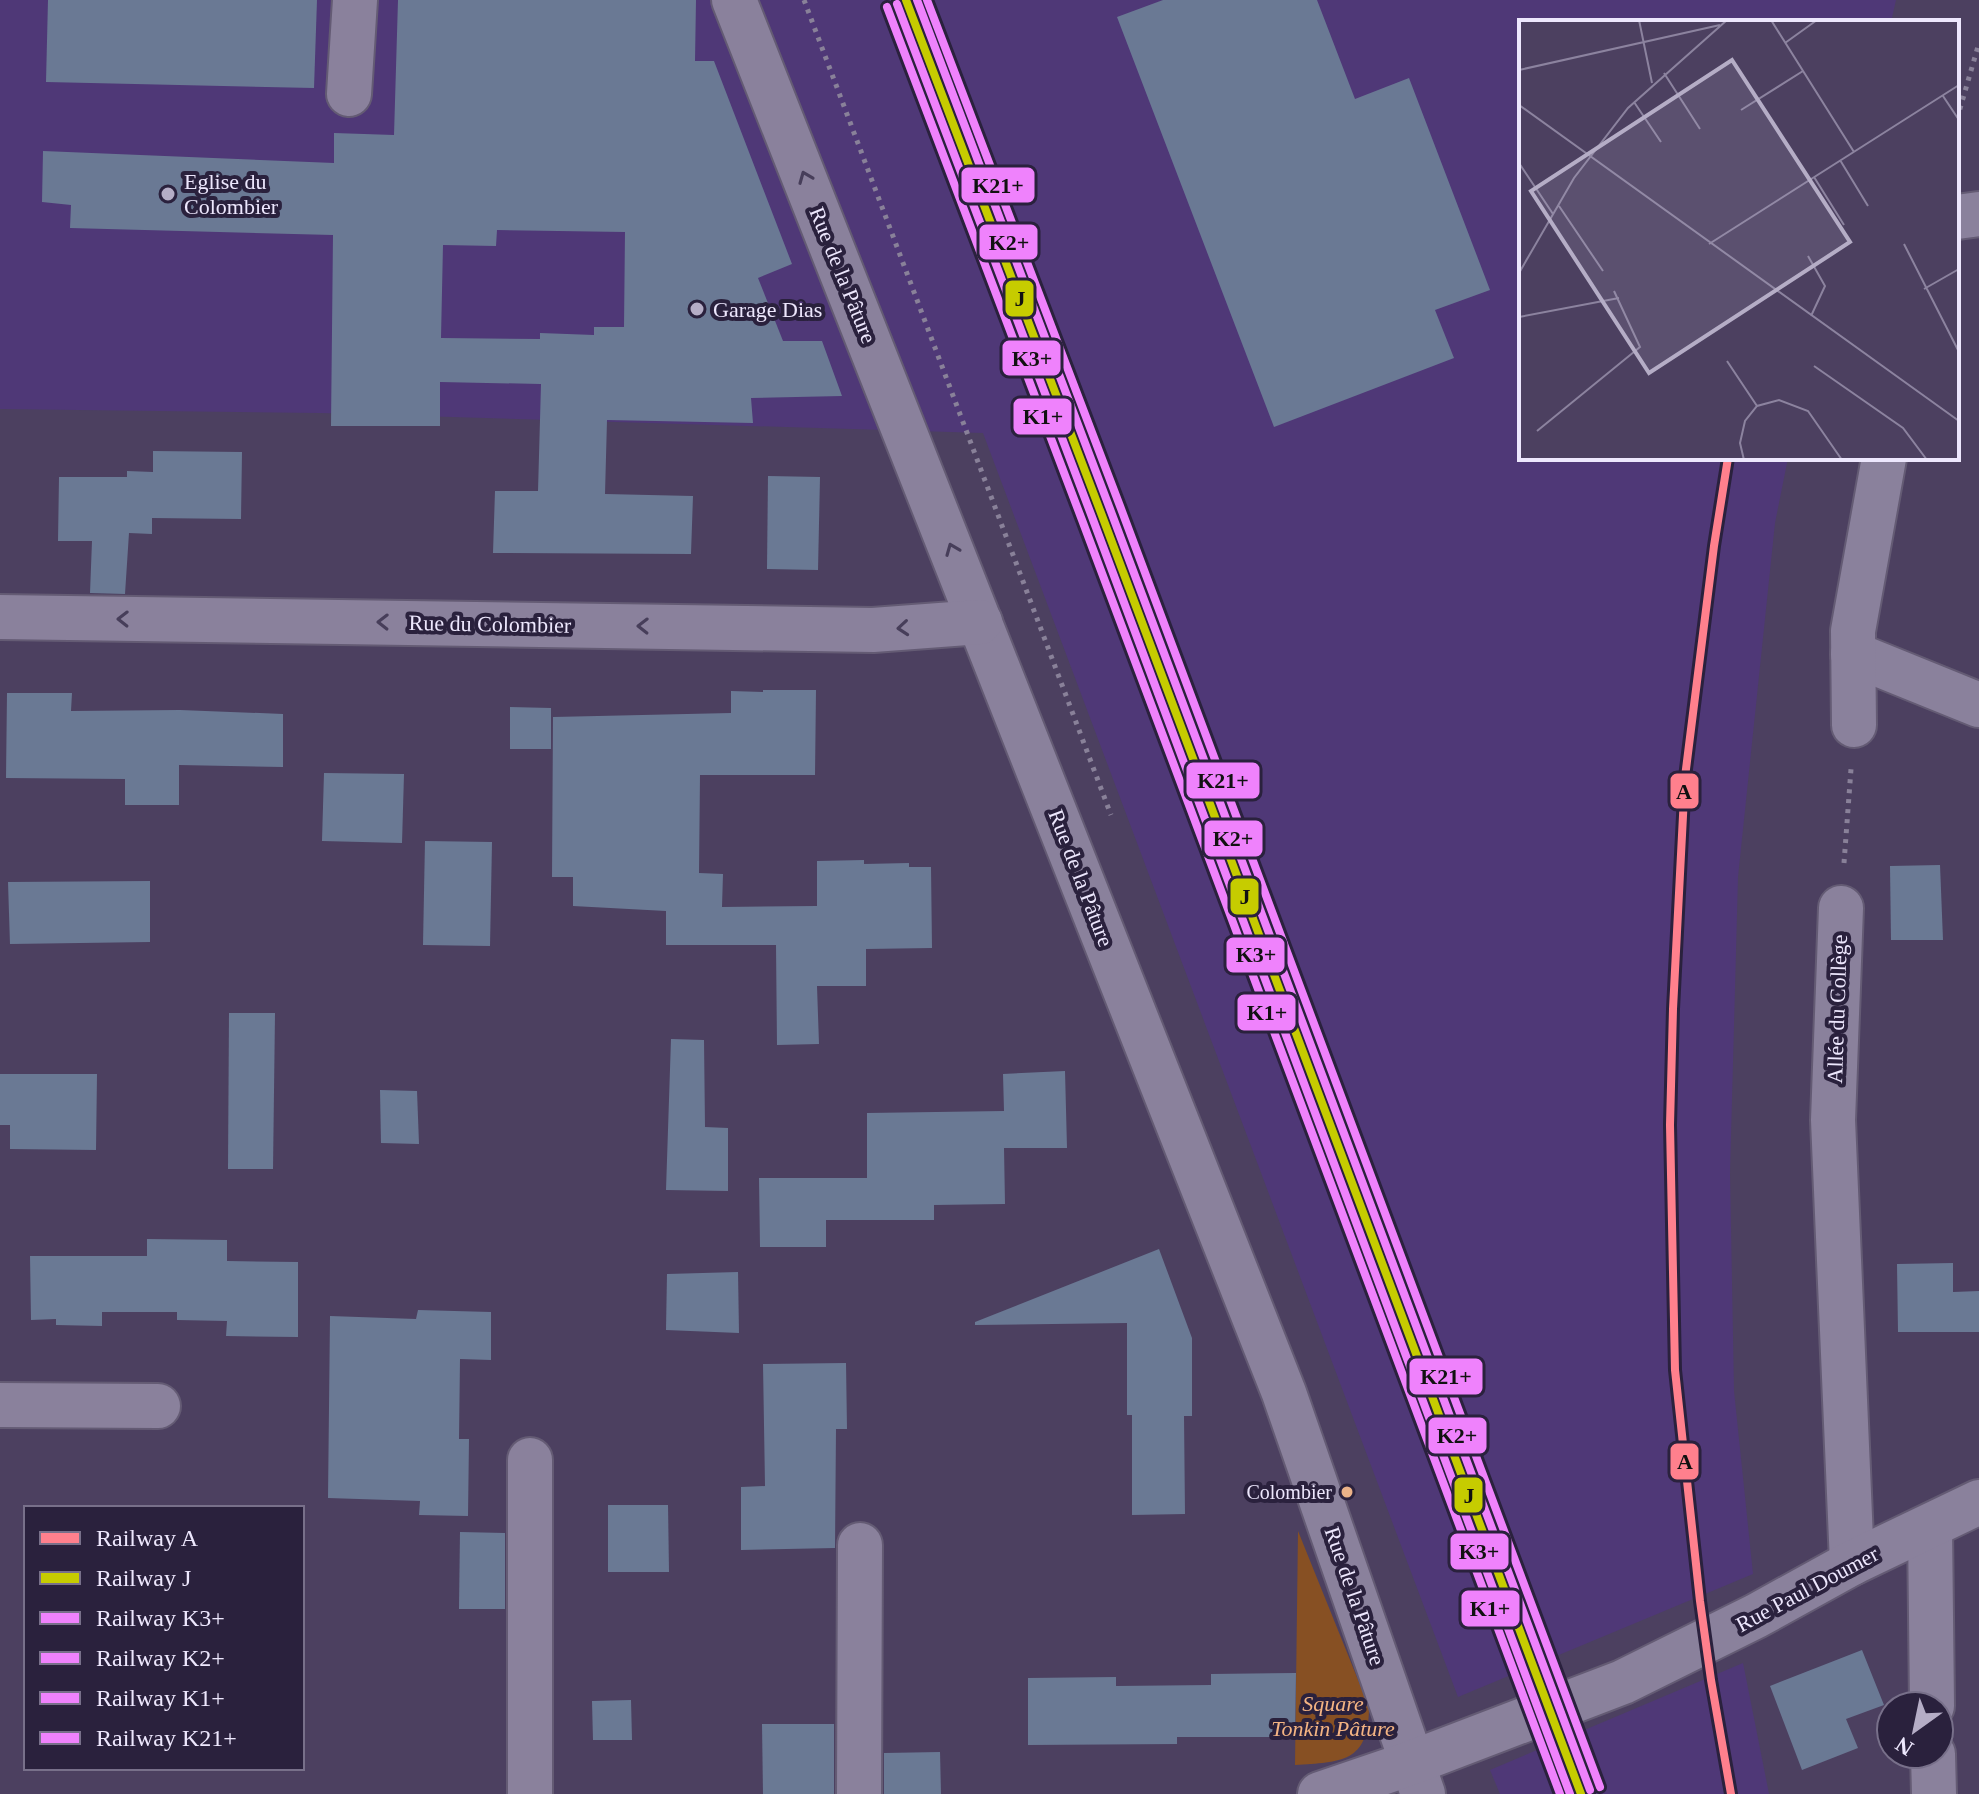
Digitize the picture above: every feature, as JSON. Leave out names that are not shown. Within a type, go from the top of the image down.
[{"type":"street","points":[[349,94],[355,0]]},
{"type":"street","name":"Rue de la Pâture","points":[[734,0],[1284,1393],[1417,1778]]},
{"type":"street","points":[[1959,217],[1979,214]]},
{"type":"street","points":[[1854,725],[1853,631],[1884,460]]},
{"type":"street","name":"Rue du Colombier","points":[[0,617],[873,630],[980,622]]},
{"type":"street","points":[[1853,654],[1979,705]]},
{"type":"street","name":"Allée du Collège","points":[[1841,908],[1833,1120],[1852,1563]]},
{"type":"street","points":[[0,1405],[158,1406]]},
{"type":"street","points":[[530,1460],[530,1794]]},
{"type":"street","name":"Rue Paul Doumer","points":[[1320,1794],[1417,1778],[1623,1682],[1756,1616],[1852,1563],[1979,1502]]},
{"type":"street","points":[[1930,1527],[1932,1690]]},
{"type":"street","points":[[859,1794],[860,1545]]},
{"type":"street","points":[[1933,1770],[1934,1794]]},
{"type":"path","points":[[1959,112],[1979,43]]},
{"type":"path","name":"Allée du Collège","points":[[1841,908],[1854,725]]},
{"type":"shaded area","points":[[0,0],[1896,0],[1891,20],[1519,20],[1519,460],[1788,460],[1775,523],[1738,877],[1730,1173],[1734,1391],[1753,1574],[1458,1697],[983,433],[320,413],[0,409]]},
{"type":"shaded area","points":[[1743,1663],[1769,1794],[1500,1794],[1490,1770]]},
{"type":"green space","name":"Square Tonkin Pâture","points":[[1298,1531],[1369,1707],[1368,1725],[1358,1749],[1339,1760],[1295,1765]]},
{"type":"building","points":[[48,0],[317,0],[314,88],[46,82]]},
{"type":"building","points":[[398,0],[696,0],[695,61],[714,61],[792,264],[758,278],[783,341],[822,341],[842,396],[751,398],[753,423],[607,420],[605,494],[693,496],[691,554],[493,553],[495,491],[538,491],[541,384],[440,382],[440,426],[331,426],[333,235],[70,228],[71,205],[42,202],[43,151],[334,163],[334,133],[394,135]],"holes":[[[497,230],[625,232],[624,327],[594,327],[594,335],[540,333],[540,339],[441,338],[443,245],[496,246]]]},
{"type":"building","points":[[1163,0],[1317,0],[1355,99],[1409,78],[1490,290],[1435,310],[1454,358],[1274,427],[1117,17]]},
{"type":"building","points":[[153,451],[242,452],[241,519],[152,518],[152,534],[129,533],[125,594],[90,593],[92,541],[58,541],[59,477],[127,477],[127,471],[153,472]]},
{"type":"building","points":[[768,476],[820,477],[818,570],[767,569]]},
{"type":"building","points":[[816,690],[815,775],[700,775],[699,873],[723,874],[722,907],[817,906],[817,861],[864,860],[864,864],[909,863],[909,867],[931,867],[932,948],[866,949],[866,986],[817,986],[819,1044],[777,1045],[776,945],[666,945],[666,911],[573,906],[573,877],[552,877],[553,717],[731,713],[731,691]]},
{"type":"building","points":[[7,693],[72,693],[71,711],[180,710],[283,714],[283,767],[179,765],[179,805],[125,805],[125,779],[6,778]]},
{"type":"building","points":[[510,707],[551,708],[551,749],[510,749]]},
{"type":"building","points":[[324,773],[404,774],[402,843],[322,841]]},
{"type":"building","points":[[425,841],[492,842],[490,946],[423,945]]},
{"type":"building","points":[[1940,865],[1943,940],[1891,940],[1890,866]]},
{"type":"building","points":[[150,881],[150,942],[10,944],[8,882]]},
{"type":"building","points":[[229,1013],[275,1013],[273,1169],[228,1169]]},
{"type":"building","points":[[671,1039],[704,1040],[705,1127],[728,1128],[728,1191],[666,1190]]},
{"type":"building","points":[[1065,1071],[1067,1148],[1004,1148],[1005,1204],[934,1205],[934,1220],[826,1220],[826,1247],[760,1247],[759,1178],[867,1178],[867,1113],[1004,1111],[1003,1074]]},
{"type":"building","points":[[0,1074],[97,1074],[96,1150],[10,1149],[10,1125],[0,1125]]},
{"type":"building","points":[[380,1090],[417,1091],[419,1144],[381,1143]]},
{"type":"building","points":[[147,1239],[227,1240],[227,1261],[298,1262],[298,1337],[226,1336],[227,1321],[177,1320],[177,1312],[102,1312],[102,1326],[56,1325],[56,1319],[31,1320],[30,1256],[147,1256]]},
{"type":"building","points":[[1159,1249],[1192,1338],[1192,1416],[1184,1416],[1185,1514],[1132,1515],[1132,1415],[1127,1415],[1127,1323],[975,1325],[975,1322]]},
{"type":"building","points":[[1953,1263],[1953,1292],[1979,1291],[1979,1332],[1898,1332],[1897,1264]]},
{"type":"building","points":[[738,1272],[739,1333],[666,1330],[667,1274]]},
{"type":"building","points":[[418,1310],[491,1312],[491,1360],[460,1359],[459,1439],[469,1439],[468,1516],[419,1515],[420,1501],[328,1498],[330,1316],[416,1319]]},
{"type":"building","points":[[846,1363],[847,1429],[836,1429],[835,1548],[741,1550],[741,1487],[765,1486],[763,1364]]},
{"type":"building","points":[[608,1505],[668,1505],[669,1572],[608,1572]]},
{"type":"building","points":[[460,1532],[505,1533],[505,1609],[459,1609]]},
{"type":"building","points":[[1862,1650],[1878,1690],[1875,1690],[1875,1708],[1846,1719],[1858,1748],[1802,1770],[1770,1686]]},
{"type":"building","points":[[1296,1673],[1295,1737],[1177,1737],[1177,1744],[1028,1745],[1028,1678],[1116,1677],[1116,1686],[1211,1685],[1211,1674]]},
{"type":"building","points":[[631,1700],[632,1740],[593,1740],[592,1701]]},
{"type":"building","points":[[762,1724],[834,1724],[834,1794],[763,1794]]},
{"type":"building","points":[[940,1752],[941,1794],[884,1794],[884,1753]]},
{"type":"rail line","name":"J","points":[[906,0],[1581,1794]]},
{"type":"rail line","name":"K2+","points":[[917,0],[1590,1790]]},
{"type":"rail line","name":"K21+","points":[[927,0],[1600,1787]]},
{"type":"rail line","name":"K3+","points":[[897,4],[1570,1794]]},
{"type":"rail line","name":"K1+","points":[[887,7],[1560,1794]]},
{"type":"rail line","name":"A","points":[[1728,460],[1685,777],[1670,1125],[1675,1370],[1700,1601],[1731,1794]]},
{"type":"place","name":"Eglise du Colombier","points":[[168,194]]},
{"type":"place","name":"Garage Dias","points":[[697,309]]},
{"type":"place","name":"Colombier","points":[[1347,1492]]}]
